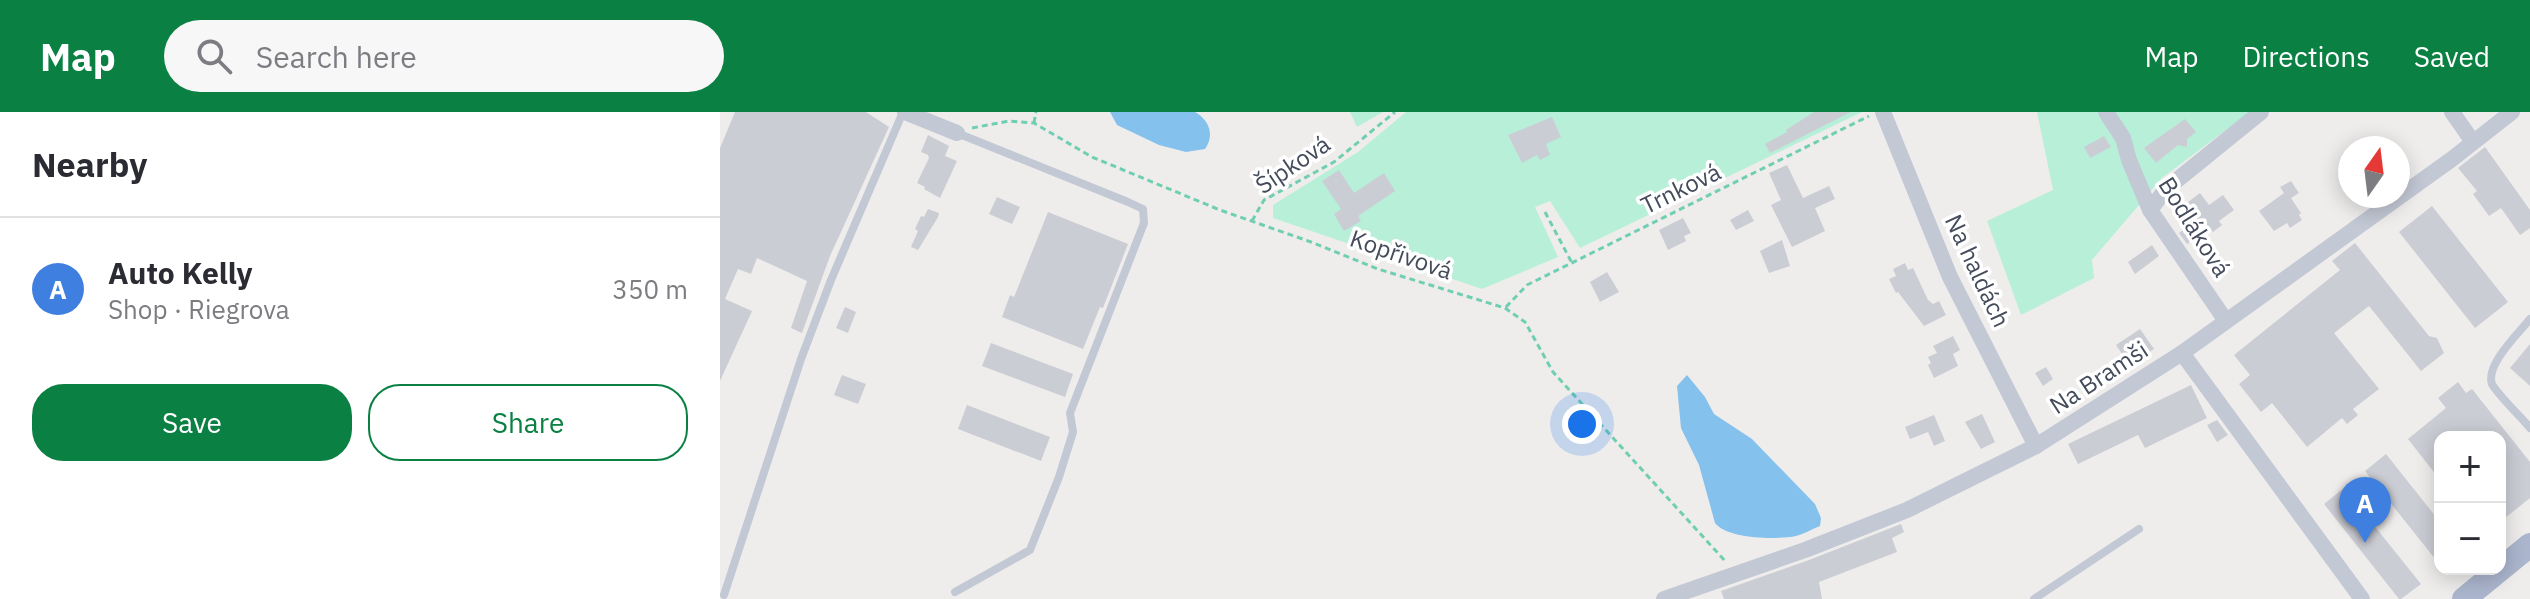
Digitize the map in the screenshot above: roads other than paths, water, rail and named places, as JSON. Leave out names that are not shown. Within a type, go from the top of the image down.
[{"type":"main road","points":[[2478,594],[2530,545]]},
{"type":"street","points":[[904,112],[957,133]]},
{"type":"street","name":"Bodláková","points":[[2106,112],[2123,138],[2150,210],[2226,321]]},
{"type":"street","points":[[2150,210],[2166,189],[2261,112]]},
{"type":"street","points":[[2452,112],[2473,142]]},
{"type":"street","name":"Na Bramši","points":[[1664,599],[1907,510],[2036,446],[2182,353],[2512,112]]},
{"type":"street","name":"Na haldách","points":[[1878,113],[1950,277],[2036,446]]},
{"type":"street","points":[[2182,353],[2362,599]]},
{"type":"lane","points":[[724,595],[801,359],[831,280],[904,112]]},
{"type":"lane","points":[[955,592],[1030,550],[1073,432],[1070,413],[1144,223],[1143,209],[957,133]]},
{"type":"lane","points":[[2530,319],[2496,361],[2491,373],[2492,384],[2530,428]]},
{"type":"lane","points":[[2034,599],[2139,529]]},
{"type":"water","points":[[1110,112],[1195,112],[1207,124],[1210,138],[1205,149],[1186,152],[1159,145],[1117,125]]},
{"type":"water","points":[[1687,375],[1714,414],[1752,439],[1815,504],[1821,518],[1820,526],[1796,536],[1765,538],[1730,532],[1715,523],[1699,465],[1681,428],[1677,386]]},
{"type":"place","name":"Auto Kelly","points":[[2365,543]]}]
